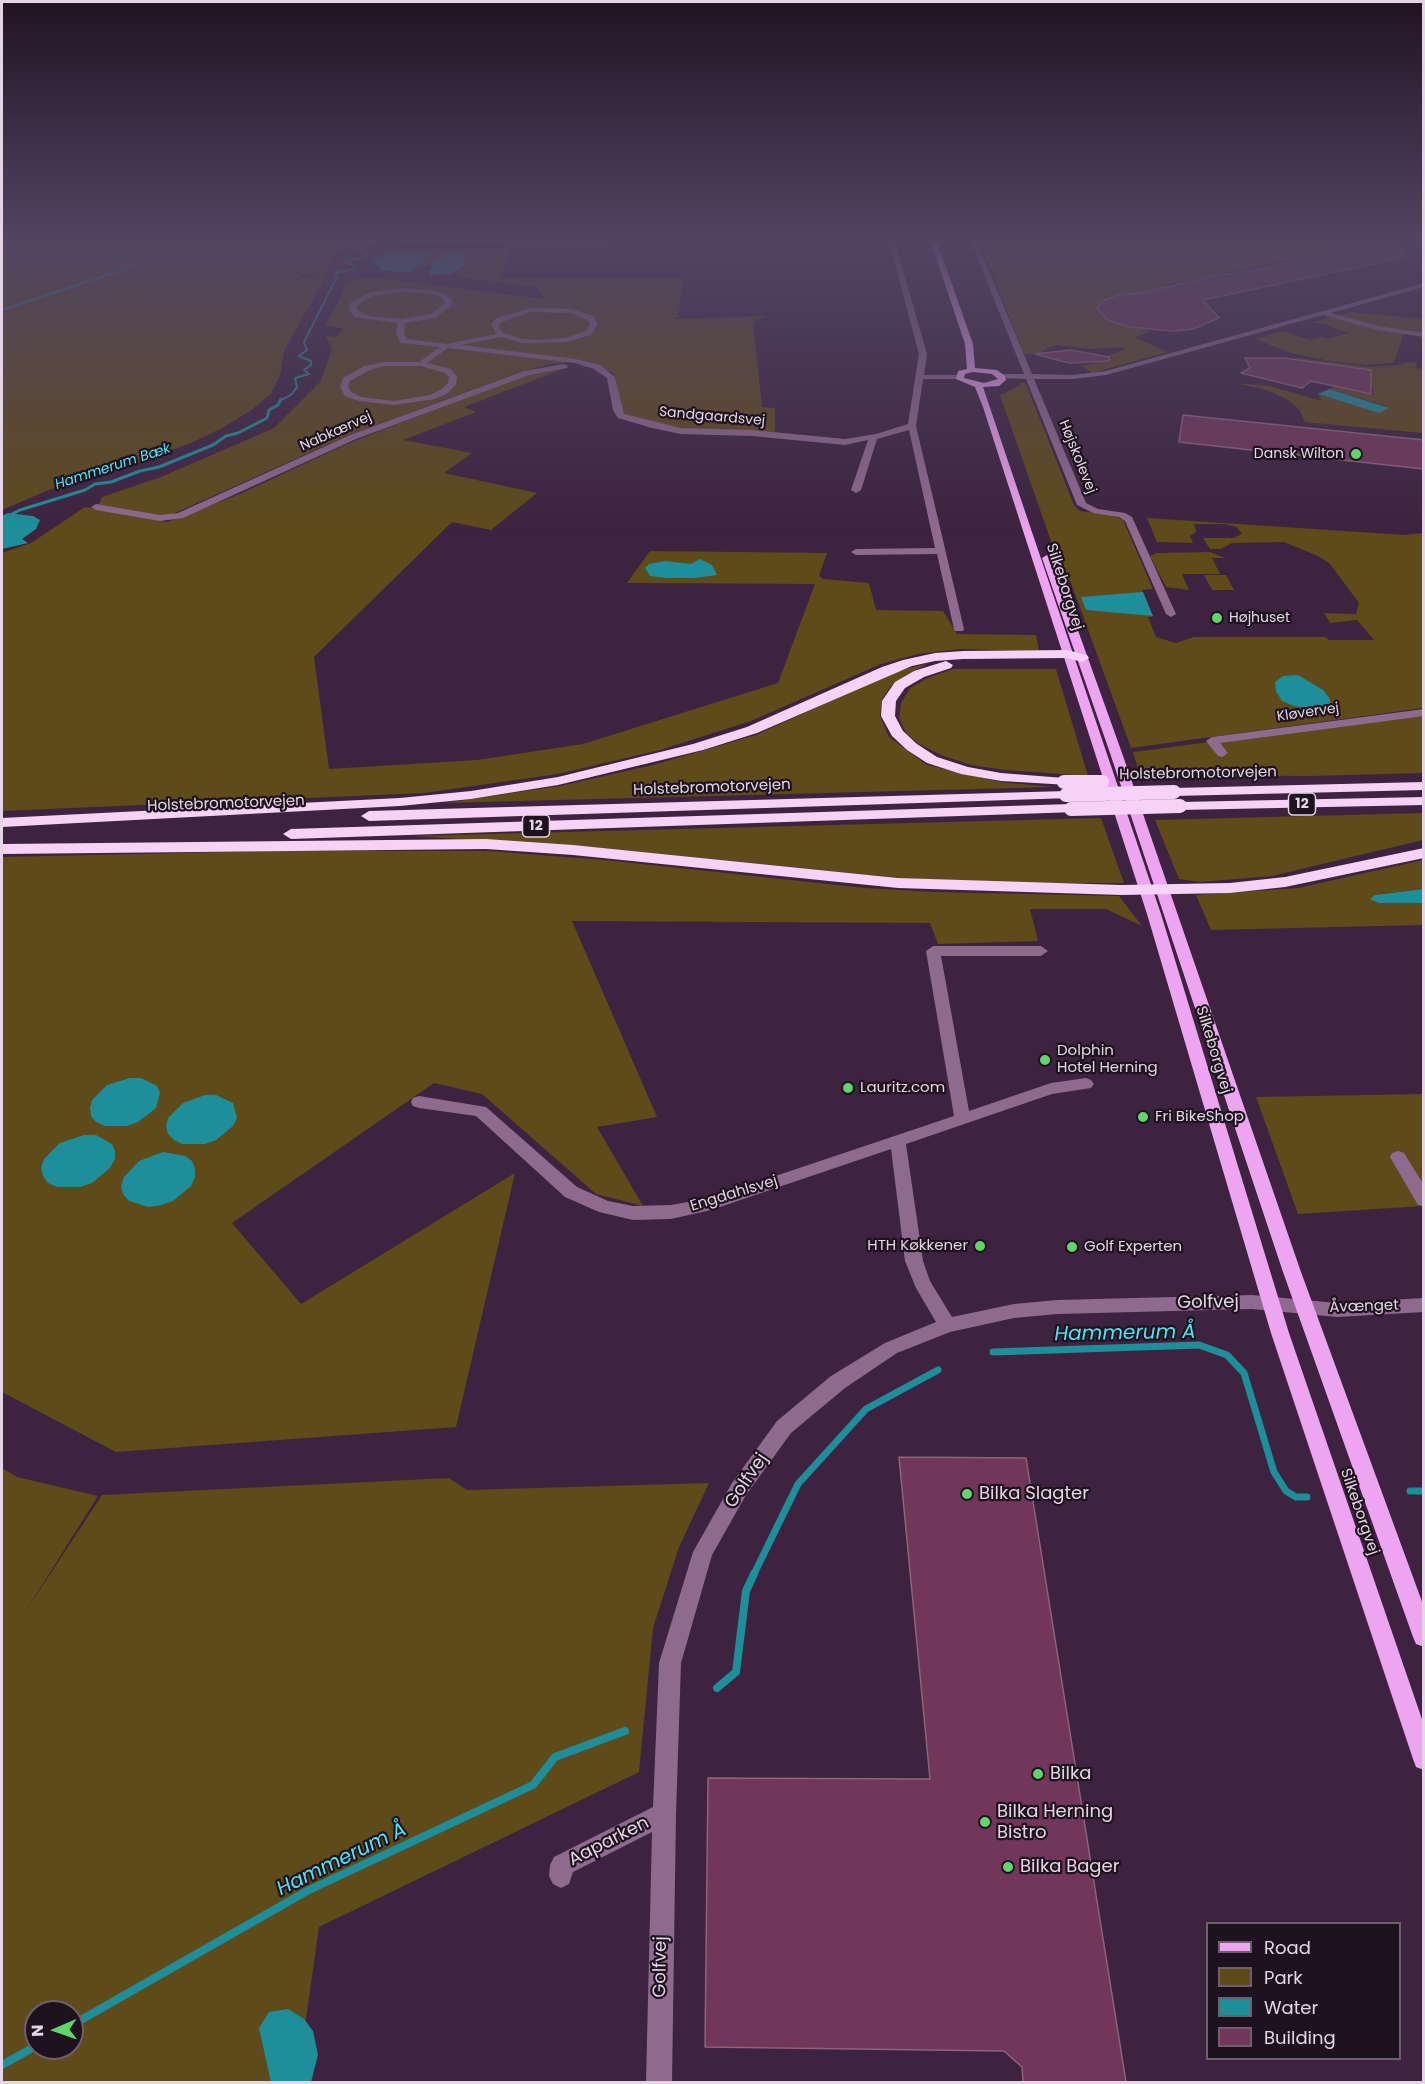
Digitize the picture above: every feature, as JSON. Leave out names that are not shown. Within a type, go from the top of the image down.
[{"type":"highway","points":[[2,823],[400,802],[548,783],[645,762],[752,730],[887,670],[908,663],[936,657],[963,655],[1073,659]]},
{"type":"highway","points":[[1073,659],[942,666],[919,674],[900,686],[889,701],[888,716],[897,733],[912,747],[932,759],[966,771],[1001,777],[1067,795],[1174,794]]},
{"type":"highway","name":"Holstebromotorvejen","points":[[2,831],[399,815],[1424,786]]},
{"type":"highway","name":"Holstebromotorvejen","points":[[1174,794],[1424,801]]},
{"type":"highway","name":"Holstebromotorvejen","points":[[2,845],[1067,795]]},
{"type":"highway","points":[[2,849],[486,844],[573,850],[897,883],[1019,888],[1154,889],[1230,888],[1285,882],[1424,853]]},
{"type":"main road","points":[[967,339],[986,370]]},
{"type":"main road","points":[[969,344],[971,370]]},
{"type":"main road","points":[[971,370],[986,370],[1001,378],[991,385],[978,385],[966,382],[959,377],[961,373],[971,370]]},
{"type":"main road","name":"Silkeborgvej","points":[[978,385],[1154,889],[1424,1637]]},
{"type":"main road","name":"Silkeborgvej","points":[[991,385],[994,407],[1073,659]]},
{"type":"main road","name":"Silkeborgvej","points":[[1154,889],[1270,1303],[1424,1759]]},
{"type":"street","name":"Sandgaardsvej","points":[[403,339],[588,364],[611,377],[617,410],[621,416],[633,421],[681,430],[752,433],[845,442],[912,426]]},
{"type":"street","points":[[421,363],[448,371],[453,377],[452,384],[445,391],[432,397],[394,403],[359,399],[348,394],[344,387],[346,380],[367,368],[384,364],[421,363],[447,346],[480,339]]},
{"type":"street","points":[[516,339],[565,339]]},
{"type":"street","points":[[919,339],[923,354],[912,426],[959,629]]},
{"type":"street","points":[[1013,339],[1030,378]]},
{"type":"street","points":[[1001,378],[1075,380],[1110,375],[1234,339]]},
{"type":"street","name":"Nabkærvej","points":[[96,507],[160,518],[180,516],[353,437],[526,373],[552,366],[588,364]]},
{"type":"street","points":[[921,377],[959,377]]},
{"type":"street","name":"Højskolevej","points":[[1030,378],[1082,505],[1095,511],[1122,514],[1129,519],[1171,614]]},
{"type":"street","points":[[856,490],[873,437]]},
{"type":"street","points":[[856,552],[940,551]]},
{"type":"street","name":"Kløvervej","points":[[1222,753],[1212,741],[1424,712]]},
{"type":"street","points":[[962,1118],[933,951],[1041,951]]},
{"type":"street","name":"Engdahlsvej","points":[[419,1102],[480,1111],[571,1192],[605,1207],[633,1214],[671,1212],[711,1204],[1051,1089],[1086,1083]]},
{"type":"street","points":[[898,1141],[914,1261],[922,1283],[948,1325]]},
{"type":"street","points":[[1398,1157],[1424,1200]]},
{"type":"street","name":"Golfvej","points":[[659,2082],[664,1814],[670,1663],[703,1552],[739,1489],[784,1427],[838,1382],[891,1348],[948,1325],[1014,1311],[1057,1306],[1270,1303],[1305,1307]]},
{"type":"street","name":"Åvænget","points":[[1305,1307],[1337,1310],[1424,1305]]},
{"type":"street","name":"Aaparken","points":[[561,1876],[562,1865],[664,1814]]},
{"type":"green space","points":[[2,339],[291,339],[284,351],[280,375],[271,394],[250,411],[222,428],[191,443],[124,468],[51,489],[2,510]]},
{"type":"green space","points":[[327,339],[755,339],[762,407],[775,408],[775,432],[700,430],[663,425],[625,415],[621,410],[613,373],[593,363],[576,359],[520,372],[344,437],[166,517],[98,506],[102,497],[161,477],[274,428],[320,382],[332,350]]},
{"type":"green space","points":[[1018,339],[1138,339],[1168,352],[1092,373],[1081,366],[1096,363],[1102,358],[1126,349],[1121,347],[1091,349],[1057,345],[1045,349],[1040,354],[1024,354]]},
{"type":"green space","points":[[1256,339],[1402,339],[1393,363],[1366,365],[1291,353]]},
{"type":"green space","points":[[1290,357],[1369,367],[1400,365],[1407,362],[1417,363],[1416,368],[1423,369],[1423,433],[1305,422],[1299,409],[1288,400],[1267,390],[1236,383],[1269,386],[1322,401],[1318,394],[1379,413],[1388,407],[1329,389],[1335,387],[1373,395],[1373,387],[1364,376],[1371,376],[1371,370],[1307,362]]},
{"type":"green space","points":[[568,367],[464,407],[476,412],[403,440],[472,453],[444,473],[537,493],[491,530],[452,522],[314,657],[329,769],[477,760],[583,744],[778,683],[815,584],[627,583],[650,551],[827,553],[819,576],[823,579],[869,583],[876,610],[943,611],[957,634],[1036,635],[1039,651],[959,649],[918,654],[881,664],[751,721],[660,750],[558,774],[424,793],[2,811],[2,553],[31,543],[85,507],[167,522],[240,494],[347,444],[441,407],[529,374]]},
{"type":"green space","points":[[1020,382],[1026,384],[1074,505],[1080,511],[1113,515],[1123,520],[1153,589],[1142,590],[1153,617],[1148,617],[1156,637],[1176,643],[1194,637],[1326,637],[1329,640],[1374,640],[1357,620],[1330,623],[1324,613],[1356,614],[1359,603],[1330,564],[1318,556],[1284,542],[1232,543],[1221,549],[1210,549],[1203,538],[1233,538],[1242,534],[1237,527],[1225,524],[1194,524],[1196,532],[1190,536],[1193,543],[1157,542],[1147,518],[1405,535],[1423,533],[1423,708],[1131,748],[1071,583],[1060,567],[1000,395],[1020,386]]},
{"type":"green space","points":[[1210,552],[1225,558],[1212,558],[1220,574],[1182,574],[1189,590],[1166,587],[1150,556],[1156,553]]},
{"type":"green space","points":[[1204,575],[1226,575],[1234,590],[1212,590]]},
{"type":"green space","points":[[929,663],[890,687],[882,700],[880,716],[889,737],[927,765],[1000,782],[1054,787],[444,803],[560,786],[653,765],[756,735],[895,672]]},
{"type":"green space","points":[[953,669],[1056,669],[1088,776],[971,765],[941,755],[919,744],[906,733],[899,718],[901,703],[910,688],[930,677]]},
{"type":"green space","points":[[1423,714],[1423,773],[1311,776],[1140,775],[1133,752]]},
{"type":"green space","points":[[1423,813],[1423,840],[1272,876],[1200,882],[1179,879],[1155,820]]},
{"type":"green space","points":[[1101,818],[1124,883],[1016,883],[901,878],[603,848],[412,836]]},
{"type":"green space","points":[[269,851],[488,851],[605,860],[865,888],[1119,896],[1142,926],[1106,909],[1030,909],[1038,941],[938,944],[930,923],[572,921],[657,1117],[597,1127],[643,1206],[596,1194],[482,1094],[434,1083],[232,1223],[301,1304],[515,1173],[456,1427],[116,1452],[2,1392],[2,857]]},
{"type":"green space","points":[[1423,860],[1423,889],[1375,895],[1379,903],[1423,903],[1423,925],[1211,930],[1196,895],[1298,888]]},
{"type":"green space","points":[[1423,1094],[1423,1206],[1298,1214],[1256,1097]]},
{"type":"green space","points":[[2,1468],[17,1477],[98,1496],[22,1617],[102,1495],[449,1478],[467,1490],[709,1483],[679,1547],[653,1628],[639,1772],[319,1927],[297,2082],[2,2082]]},
{"type":"water","points":[[1329,389],[1389,408],[1379,413],[1318,394]]},
{"type":"water","points":[[8,513],[33,516],[40,520],[36,529],[22,539],[28,543],[2,549],[2,516]]},
{"type":"water","points":[[700,559],[712,565],[717,575],[666,578],[650,576],[645,568],[649,564],[665,561],[691,564]]},
{"type":"water","points":[[1143,592],[1153,616],[1086,610],[1081,597]]},
{"type":"water","points":[[1298,675],[1323,690],[1330,699],[1330,706],[1316,709],[1294,706],[1282,701],[1276,691],[1275,682],[1283,676]]},
{"type":"water","points":[[1423,889],[1423,903],[1379,903],[1370,899],[1375,895]]},
{"type":"water","points":[[130,1078],[141,1078],[157,1086],[160,1093],[156,1108],[138,1122],[127,1126],[105,1126],[96,1122],[91,1116],[92,1100],[107,1085]]},
{"type":"water","points":[[205,1095],[216,1095],[233,1103],[237,1118],[233,1126],[216,1140],[205,1144],[182,1144],[174,1140],[168,1134],[166,1126],[168,1118],[183,1103]]},
{"type":"water","points":[[84,1135],[96,1135],[112,1144],[115,1159],[110,1168],[92,1183],[80,1187],[57,1187],[48,1183],[41,1168],[44,1159],[60,1143]]},
{"type":"water","points":[[163,1152],[185,1156],[192,1161],[195,1177],[191,1186],[173,1201],[161,1205],[149,1207],[129,1201],[123,1194],[121,1186],[124,1177],[139,1161]]},
{"type":"water","points":[[288,2009],[304,2019],[313,2031],[318,2055],[311,2082],[271,2082],[259,2028],[269,2012]]},
{"type":"building","points":[[1070,350],[1109,357],[1109,361],[1069,363],[1035,354]]},
{"type":"building","points":[[1245,358],[1284,358],[1371,370],[1371,394],[1311,381],[1302,388],[1241,373],[1250,368]]},
{"type":"building","name":"Dansk Wilton","points":[[1183,415],[1424,440],[1424,469],[1179,442]]},
{"type":"building","name":"Bilka","points":[[899,1457],[1026,1458],[1126,2082],[1023,2082],[1022,2067],[1004,2051],[705,2047],[708,1778],[930,1779]]},
{"type":"waterway","name":"Hammerum Bæk","points":[[280,401],[292,394],[297,387],[295,378],[309,374],[304,370],[311,365],[311,361],[299,356],[307,350],[305,339]]},
{"type":"waterway","name":"Hammerum Bæk","points":[[2,519],[20,510],[85,490],[95,484],[111,482],[140,471],[159,467],[213,445],[226,436],[238,433],[267,418],[269,410],[278,405],[280,401]]},
{"type":"waterway","name":"Hammerum Å","points":[[993,1352],[1199,1345],[1227,1355],[1244,1373],[1274,1472],[1286,1491],[1296,1497],[1307,1497]]},
{"type":"waterway","name":"Hammerum Å","points":[[753,1576],[798,1484],[866,1409],[938,1370]]},
{"type":"waterway","name":"Hammerum Å","points":[[1410,1491],[1424,1491]]},
{"type":"waterway","name":"Hammerum Å","points":[[717,1688],[736,1672],[746,1591],[754,1574]]},
{"type":"waterway","name":"Hammerum Å","points":[[84,2018],[307,1891],[533,1785],[555,1757],[625,1731]]},
{"type":"waterway","name":"Hammerum Å","points":[[2,2065],[24,2053]]},
{"type":"place","name":"Dansk Wilton","points":[[1356,454]]},
{"type":"place","name":"Højhuset","points":[[1217,618]]},
{"type":"place","name":"Dolphin Hotel Herning","points":[[1045,1060]]},
{"type":"place","name":"Lauritz.com","points":[[848,1088]]},
{"type":"place","name":"Fri BikeShop","points":[[1143,1117]]},
{"type":"place","name":"HTH Køkkener","points":[[980,1246]]},
{"type":"place","name":"Golf Experten","points":[[1072,1247]]},
{"type":"place","name":"Bilka Slagter","points":[[967,1494]]},
{"type":"place","name":"Bilka","points":[[1038,1774]]},
{"type":"place","name":"Bilka Herning Bistro","points":[[985,1822]]},
{"type":"place","name":"Bilka Bager","points":[[1008,1867]]}]
